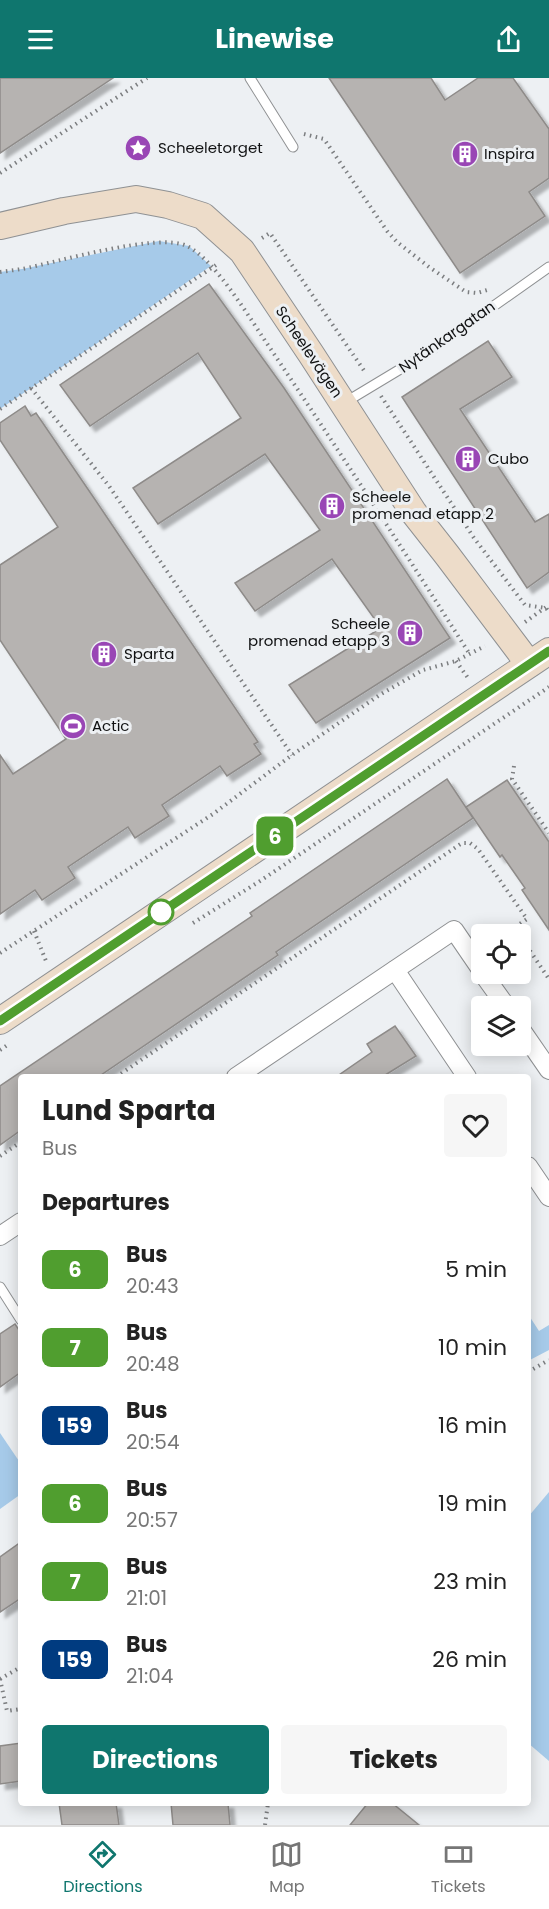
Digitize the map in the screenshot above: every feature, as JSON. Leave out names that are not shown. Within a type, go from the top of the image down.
[{"type":"street","name":"Scheelevägen","points":[[0,226],[64,211],[136,200],[168,205],[203,216],[242,251],[414,513],[506,635],[539,658]]},
{"type":"street","points":[[5,1032],[539,658]]},
{"type":"street","points":[[240,1074],[454,930],[471,956]]},
{"type":"street","points":[[395,970],[465,1074]]},
{"type":"street","points":[[531,1044],[549,1070]]},
{"type":"street","points":[[531,1170],[549,1197]]},
{"type":"street","points":[[0,1236],[18,1224]]},
{"type":"lane","points":[[250,78],[292,147]]},
{"type":"lane","name":"Nytänkargatan","points":[[343,403],[427,353],[549,267]]},
{"type":"lane","points":[[0,1287],[18,1315]]},
{"type":"path","points":[[0,173],[147,78]]},
{"type":"path","points":[[301,133],[324,139],[397,242],[466,292],[477,293],[488,290]]},
{"type":"path","points":[[0,409],[212,266],[270,233],[375,386],[474,538],[525,605],[548,608]]},
{"type":"path","points":[[0,272],[159,241],[189,246],[212,266],[350,467],[469,653]]},
{"type":"path","points":[[31,388],[109,486],[292,755]]},
{"type":"path","points":[[0,953],[213,814],[292,755],[381,694],[423,670],[456,661],[506,635],[548,608]]},
{"type":"path","points":[[185,928],[260,881],[548,687]]},
{"type":"path","points":[[514,766],[512,779],[549,833]]},
{"type":"path","points":[[120,1074],[462,843],[470,843],[478,849],[527,919],[520,924]]},
{"type":"path","points":[[34,931],[47,964]]},
{"type":"path","points":[[531,952],[549,979]]},
{"type":"path","points":[[0,1050],[5,1032]]},
{"type":"path","points":[[0,1156],[18,1144]]},
{"type":"path","points":[[531,1370],[549,1360]]},
{"type":"path","points":[[18,1669],[0,1679],[7,1711],[18,1709]]},
{"type":"path","points":[[265,1825],[268,1806]]},
{"type":"shaded area","points":[[159,241],[189,246],[211,266],[0,409],[0,272]]},
{"type":"shaded area","points":[[531,1319],[539,1331],[549,1325],[549,1350],[531,1359]]},
{"type":"shaded area","points":[[0,1433],[18,1460],[18,1496],[0,1509]]},
{"type":"shaded area","points":[[549,1492],[549,1761],[531,1746],[531,1513]]},
{"type":"building","points":[[0,78],[113,78],[0,153]]},
{"type":"building","name":"Inspira","points":[[329,78],[431,78],[445,100],[478,78],[513,78],[549,129],[549,178],[529,192],[545,216],[460,273]]},
{"type":"building","points":[[209,284],[284,388],[450,638],[316,723],[289,685],[381,628],[332,559],[255,611],[235,583],[320,530],[265,454],[158,524],[133,488],[241,418],[198,353],[90,426],[60,385]]},
{"type":"building","name":"Cubo","points":[[488,341],[512,377],[460,409],[535,522],[549,514],[549,572],[527,588],[402,397]]},
{"type":"building","name":"Sparta","points":[[25,406],[31,416],[36,413],[96,501],[258,742],[254,744],[261,754],[227,776],[220,766],[162,805],[169,816],[135,838],[128,827],[68,867],[75,878],[42,900],[35,890],[0,914],[0,755],[13,774],[66,739],[0,640],[0,565],[58,527],[0,440],[0,423]]},
{"type":"building","points":[[447,779],[473,818],[276,952],[278,955],[102,1074],[18,1074],[18,1132],[0,1145],[0,1086],[252,916],[250,913]]},
{"type":"building","points":[[507,780],[549,842],[549,930],[522,890],[525,888],[502,855],[500,857],[466,807]]},
{"type":"building","points":[[395,1026],[416,1056],[387,1074],[340,1074],[372,1052],[367,1044]]},
{"type":"building","points":[[15,1324],[18,1328],[18,1374],[0,1387],[0,1334]]},
{"type":"building","points":[[18,1544],[18,1600],[0,1612],[0,1557]]},
{"type":"building","points":[[18,1743],[18,1781],[0,1784],[0,1746]]},
{"type":"building","points":[[59,1806],[116,1806],[119,1825],[62,1825]]},
{"type":"building","points":[[171,1806],[228,1806],[230,1825],[173,1825]]},
{"type":"building","points":[[366,1806],[396,1806],[419,1825],[350,1825]]},
{"type":"bus line","name":"6","points":[[0,1021],[549,651]]},
{"type":"place","name":"Scheeletorget","points":[[138,148]]},
{"type":"place","name":"Inspira","points":[[465,154]]},
{"type":"place","name":"Cubo","points":[[468,459]]},
{"type":"place","name":"Scheele promenad etapp 2","points":[[332,506]]},
{"type":"place","name":"Scheele promenad etapp 3","points":[[410,633]]},
{"type":"place","name":"Sparta","points":[[104,654]]},
{"type":"place","name":"Actic","points":[[73,726]]}]
